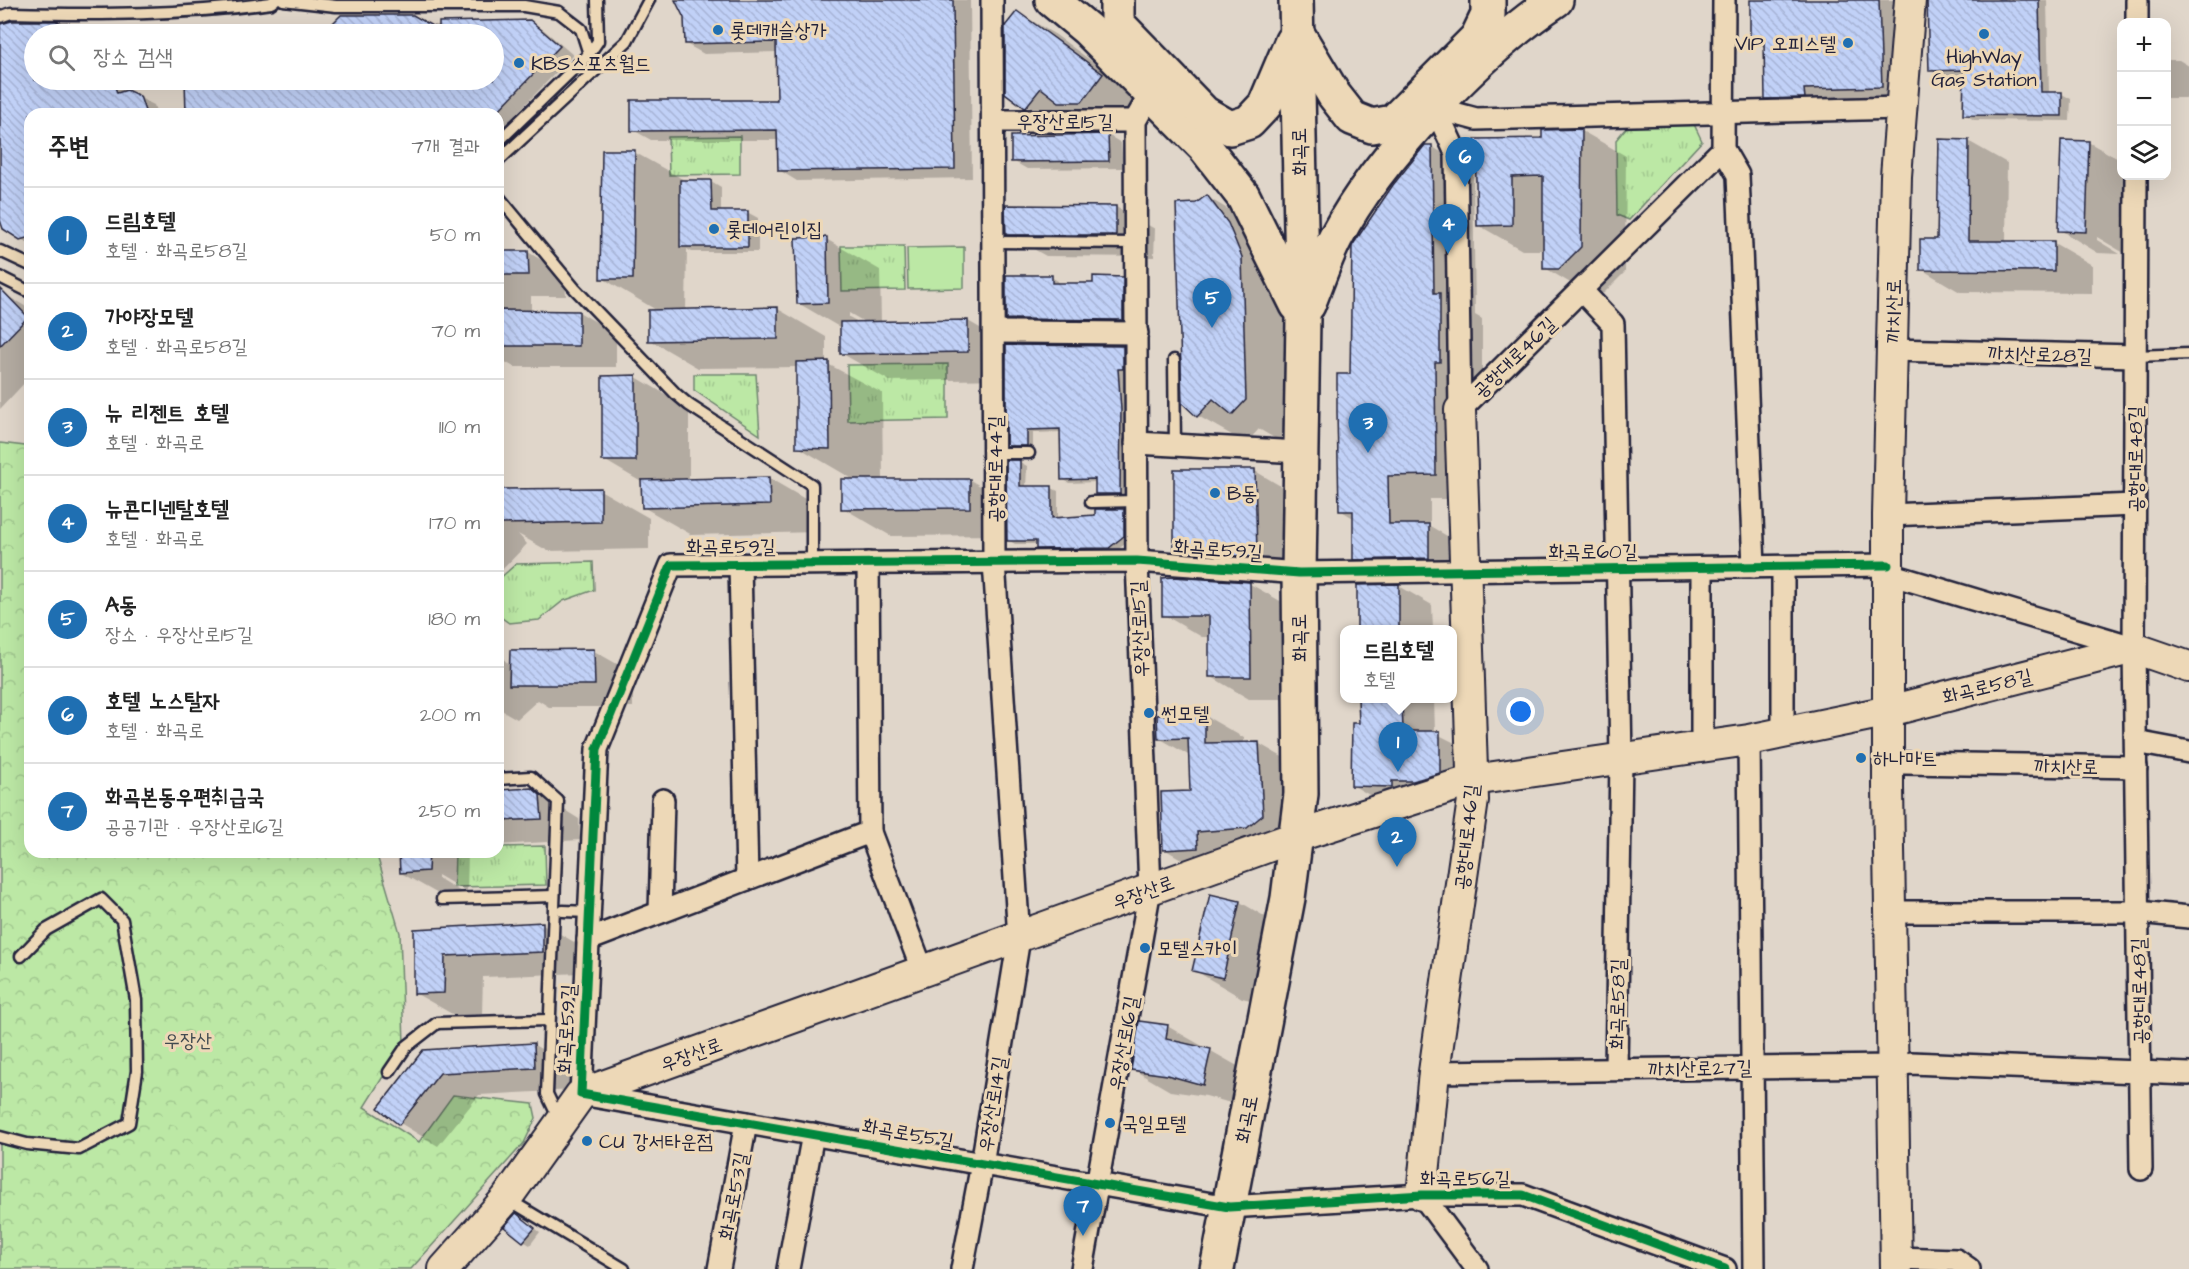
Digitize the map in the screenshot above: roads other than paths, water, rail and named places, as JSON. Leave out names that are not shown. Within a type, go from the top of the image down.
[{"type":"main road","points":[[1052,0],[1087,29],[1204,146],[1243,196],[1303,318]]},
{"type":"main road","points":[[1117,0],[1117,23],[1204,113],[1230,128],[1249,122],[1265,105],[1296,16]]},
{"type":"main road","points":[[1296,16],[1334,95],[1352,118],[1372,126],[1393,122],[1477,38],[1488,15],[1488,0]]},
{"type":"main road","points":[[1303,318],[1336,238],[1357,204],[1405,140],[1530,18],[1556,0]]},
{"type":"main road","name":"화곡로","points":[[1217,1269],[1288,898],[1301,794],[1299,573],[1303,318],[1296,16]]},
{"type":"street","name":"공항대로44길","points":[[992,0],[994,562],[1019,938]]},
{"type":"street","points":[[1724,0],[1723,149],[1738,176],[1754,567]]},
{"type":"street","name":"까치산로","points":[[1896,1263],[1888,760],[1888,515],[1896,176],[1910,0]]},
{"type":"street","points":[[2137,0],[2137,18]]},
{"type":"street","name":"우장산로15길","points":[[1150,888],[1137,561],[1135,122],[1151,93]]},
{"type":"street","points":[[1436,108],[1476,119],[1901,108]]},
{"type":"street","points":[[1436,108],[1455,153],[1460,410]]},
{"type":"street","name":"우장산로15길","points":[[994,121],[1135,122]]},
{"type":"street","name":"공항대로46길","points":[[1422,1195],[1434,1072],[1473,800],[1460,410],[1723,149]]},
{"type":"street","name":"공항대로48길","points":[[2136,180],[2134,648],[2141,1169]]},
{"type":"street","points":[[1582,291],[1613,324],[1616,569]]},
{"type":"street","points":[[994,332],[1137,333]]},
{"type":"street","name":"까치산로28길","points":[[1892,350],[2135,356]]},
{"type":"street","points":[[1136,443],[1300,452]]},
{"type":"street","points":[[1888,515],[2135,506]]},
{"type":"street","name":"화곡로59길","points":[[581,1094],[597,749],[671,565],[1137,561],[1299,573]]},
{"type":"street","points":[[867,563],[870,832],[923,972]]},
{"type":"street","name":"화곡로59길","points":[[740,564],[747,879]]},
{"type":"street","name":"화곡로60길","points":[[1299,573],[1754,567],[1889,570]]},
{"type":"street","points":[[1783,567],[1783,733]]},
{"type":"street","points":[[1702,568],[1702,747]]},
{"type":"street","name":"화곡로58길","points":[[1616,569],[1621,759],[1616,1069]]},
{"type":"street","points":[[1889,570],[2189,667]]},
{"type":"street","name":"화곡로58길","points":[[1296,837],[1473,780],[1749,740],[1889,711],[2134,648]]},
{"type":"street","points":[[1749,740],[1754,1269]]},
{"type":"street","points":[[2136,742],[2189,752]]},
{"type":"street","name":"까치산로","points":[[1888,760],[1904,763],[2136,766]]},
{"type":"street","points":[[660,912],[663,800]]},
{"type":"street","points":[[588,940],[870,832]]},
{"type":"street","name":"우장산로","points":[[581,1094],[1296,837]]},
{"type":"street","name":"우장산로16길","points":[[1082,1269],[1099,1184],[1150,888]]},
{"type":"street","points":[[1890,912],[2138,912]]},
{"type":"street","name":"공항대로48길","points":[[2138,912],[2189,917]]},
{"type":"street","name":"우장산로14길","points":[[962,1269],[982,1164],[1019,938]]},
{"type":"street","points":[[1893,1066],[1911,1063],[2140,1070]]},
{"type":"street","name":"까치산로27길","points":[[1434,1072],[1893,1066]]},
{"type":"street","name":"공항대로48길","points":[[2140,1070],[2189,1074]]},
{"type":"street","points":[[444,1269],[506,1199],[581,1094]]},
{"type":"street","name":"화곡로55길","points":[[581,1094],[1229,1207]]},
{"type":"street","name":"화곡로53길","points":[[719,1269],[746,1123]]},
{"type":"street","points":[[788,1269],[813,1134]]},
{"type":"street","points":[[1422,1195],[1478,1269]]},
{"type":"street","name":"화곡로56길","points":[[1229,1207],[1422,1195],[1523,1195],[1725,1269]]},
{"type":"street","points":[[1896,1263],[1956,1260],[1969,1269]]},
{"type":"lane","points":[[0,17],[11,13],[95,15],[235,8],[271,3],[275,0]]},
{"type":"lane","points":[[283,0],[336,6],[524,6],[559,12],[580,29],[590,54]]},
{"type":"lane","points":[[504,136],[590,54],[598,40],[597,0]]},
{"type":"lane","points":[[504,155],[627,41],[649,0]]},
{"type":"lane","points":[[504,203],[575,289],[682,400],[812,485],[812,564]]},
{"type":"lane","points":[[994,242],[1137,243]]},
{"type":"lane","points":[[0,251],[24,262]]},
{"type":"lane","points":[[0,277],[24,289]]},
{"type":"lane","name":"까치산로28길","points":[[2135,356],[2189,354]]},
{"type":"lane","points":[[1174,360],[1175,445]]},
{"type":"lane","points":[[994,453],[1029,453]]},
{"type":"lane","points":[[1091,502],[1137,501]]},
{"type":"lane","points":[[504,779],[531,777],[558,801],[547,1094],[560,1122]]},
{"type":"lane","points":[[442,899],[554,896]]},
{"type":"lane","points":[[0,1137],[27,1144],[79,1149],[129,1123],[137,1071],[136,1000],[122,920],[101,899],[46,930],[21,956]]},
{"type":"lane","points":[[562,911],[589,912]]},
{"type":"lane","points":[[389,1072],[406,1047],[437,1023],[549,1020]]},
{"type":"lane","points":[[506,1199],[624,1269]]},
{"type":"place","name":"롯데캐슬상가","points":[[718,30]]},
{"type":"place","name":"HighWay Gas Station","points":[[1984,34]]},
{"type":"place","name":"VIP 오피스텔","points":[[1848,43]]},
{"type":"place","name":"KBS스포츠월드","points":[[519,63]]},
{"type":"place","name":"호텔 노스탈자","points":[[1465,187]]},
{"type":"place","name":"롯데어린이집","points":[[714,229]]},
{"type":"place","name":"뉴콘디넨탈호텔","points":[[1448,254]]},
{"type":"place","name":"A동","points":[[1212,328]]},
{"type":"place","name":"뉴 리젠트 호텔","points":[[1368,453]]},
{"type":"place","name":"B동","points":[[1215,493]]},
{"type":"place","name":"썬모텔","points":[[1149,713]]},
{"type":"place","name":"하나마트","points":[[1861,758]]},
{"type":"place","name":"드림호텔","points":[[1398,772]]},
{"type":"place","name":"가야장모텔","points":[[1397,867]]},
{"type":"place","name":"모텔스카이","points":[[1145,948]]},
{"type":"place","name":"국일모텔","points":[[1110,1123]]},
{"type":"place","name":"CU 강서타운점","points":[[587,1141]]},
{"type":"place","name":"화곡본동우편취급국","points":[[1083,1236]]},
{"type":"park label","name":"우장산","points":[[188,1040]]}]
